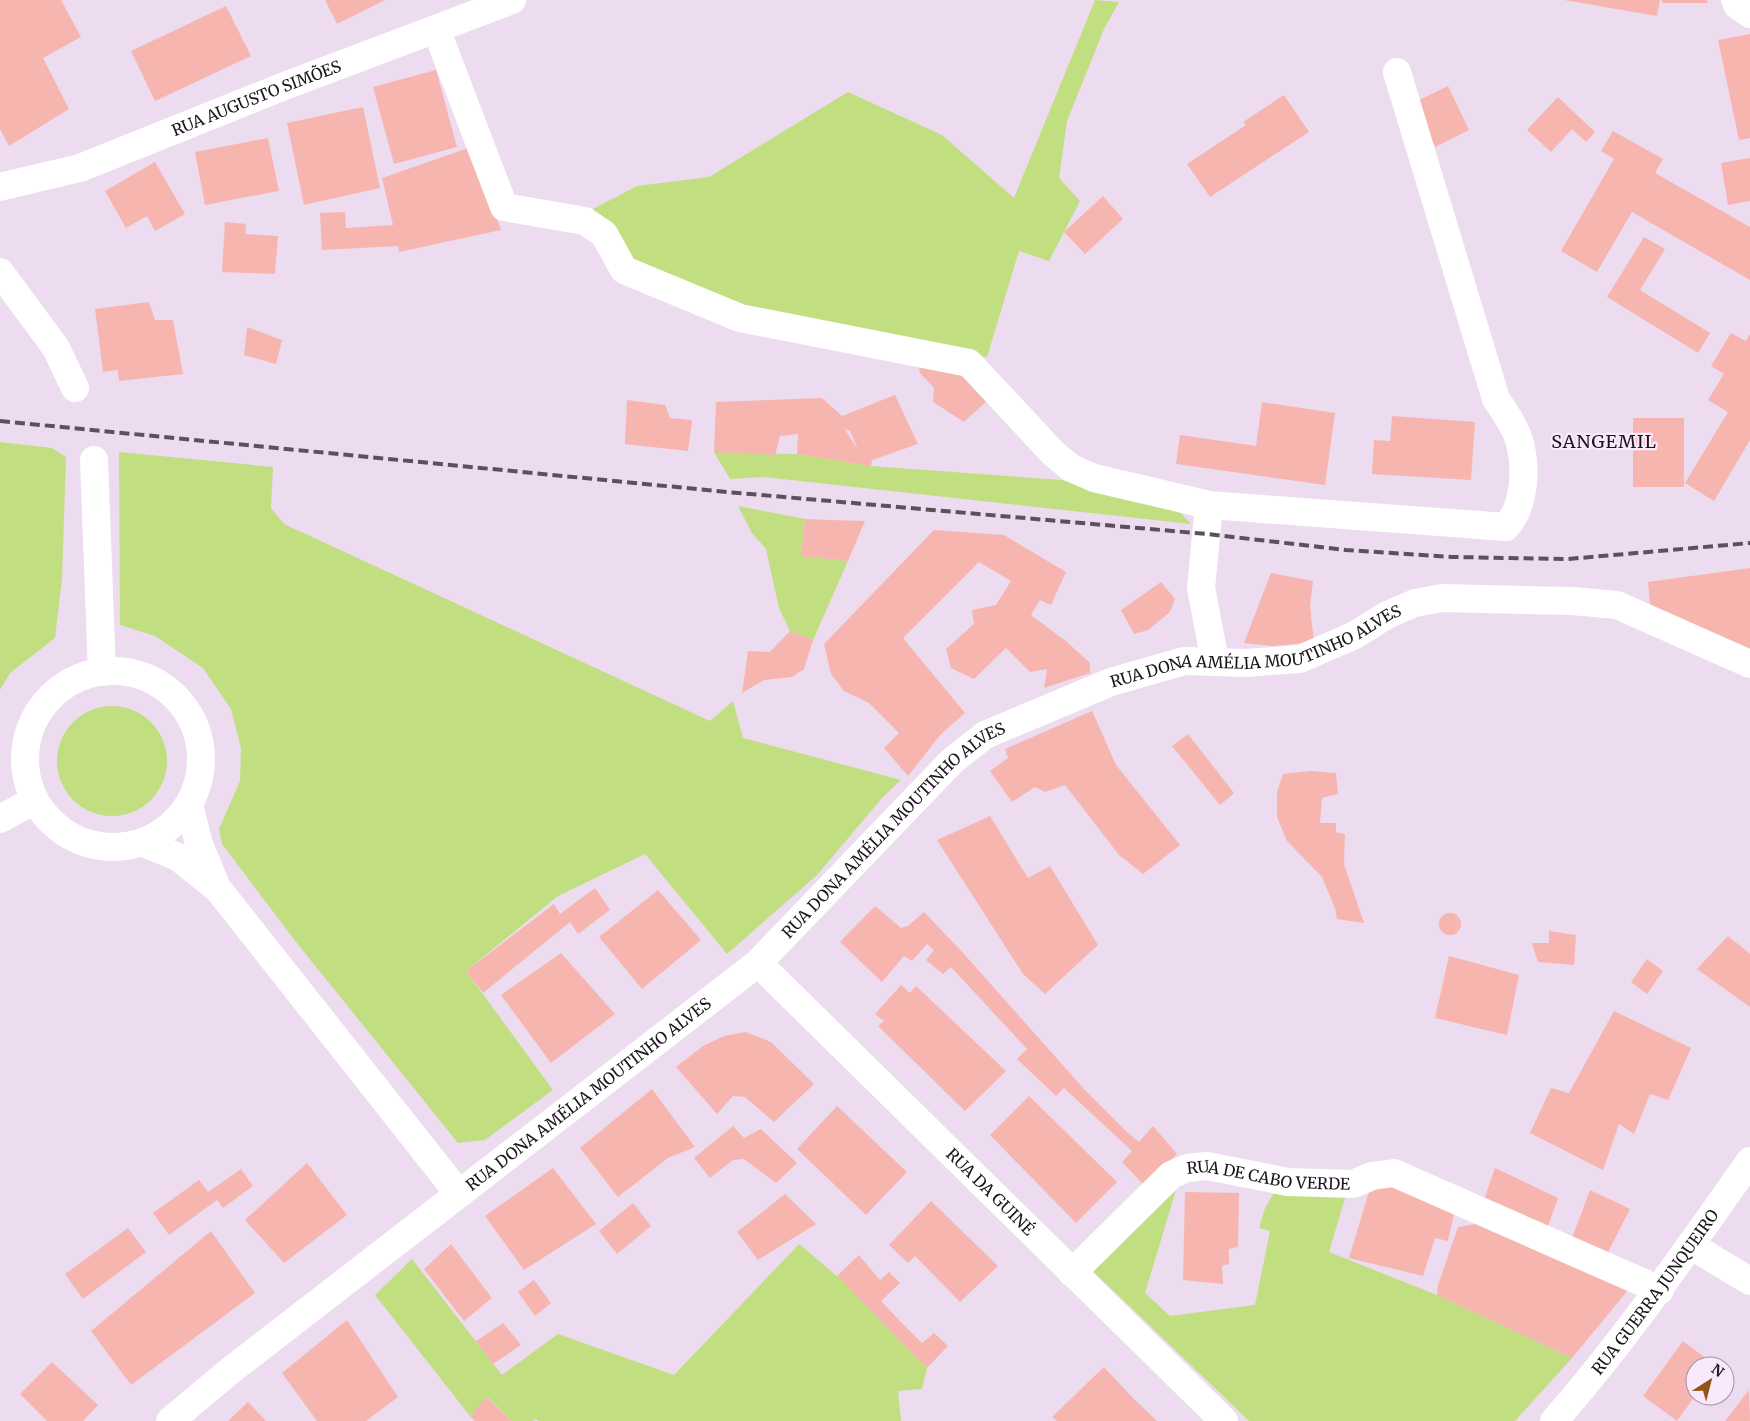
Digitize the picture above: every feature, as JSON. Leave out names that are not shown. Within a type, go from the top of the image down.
[{"type":"street","name":"RUA AUGUSTO SIMÕES","points":[[0,187],[80,168],[512,0]]},
{"type":"street","points":[[1735,0],[1737,4],[1750,14]]},
{"type":"street","points":[[436,29],[504,207],[585,221],[604,234],[624,270],[740,318],[969,363],[1053,453],[1071,468],[1094,478],[1209,504],[1506,526],[1516,516],[1521,501],[1522,460],[1518,437],[1496,399],[1397,72]]},
{"type":"street","points":[[0,272],[56,348],[75,388]]},
{"type":"street","points":[[94,460],[102,672]]},
{"type":"street","points":[[1209,504],[1201,588],[1215,661]]},
{"type":"street","name":"RUA DONA AMÉLIA MOUTINHO ALVES","points":[[170,1421],[452,1186],[758,963],[952,761],[984,735],[1111,682],[1184,661],[1246,663],[1300,659],[1355,635],[1387,615],[1415,603],[1442,598],[1572,601],[1617,605],[1750,664]]},
{"type":"street","points":[[102,672],[130,673],[157,682],[179,700],[194,724],[201,751],[200,779],[189,805],[170,828],[144,843],[119,848],[86,843],[70,836],[50,821],[35,800],[26,773],[26,745],[34,718],[51,696],[74,680],[102,672]]},
{"type":"street","points":[[0,818],[35,800]]},
{"type":"street","points":[[189,805],[199,844],[218,889]]},
{"type":"street","points":[[144,843],[178,856],[218,889],[452,1186]]},
{"type":"street","name":"RUA DA GUINÉ","points":[[758,963],[1224,1421]]},
{"type":"street","name":"RUA GUERRA JUNQUEIRO","points":[[1554,1421],[1597,1372],[1660,1290],[1750,1160]]},
{"type":"street","name":"RUA DE CABO VERDE","points":[[1072,1273],[1171,1175],[1187,1168],[1207,1166],[1297,1182],[1353,1184],[1372,1176],[1394,1173],[1660,1290]]},
{"type":"street","points":[[1690,1245],[1750,1281]]},
{"type":"green space","points":[[1095,0],[1119,2],[1104,29],[1067,121],[1059,178],[1080,201],[1049,261],[1019,251],[987,357],[744,308],[640,269],[593,209],[637,186],[709,177],[848,92],[942,135],[1014,198]]},
{"type":"green space","points":[[0,442],[52,448],[66,457],[62,578],[55,638],[10,673],[0,690]]},
{"type":"green space","points":[[119,452],[273,467],[271,508],[284,524],[710,721],[733,701],[743,738],[901,780],[882,798],[817,875],[727,954],[645,854],[558,896],[466,971],[553,1090],[485,1140],[458,1143],[296,942],[222,844],[219,829],[240,781],[241,748],[231,709],[203,668],[155,636],[120,625]]},
{"type":"green space","points":[[714,452],[797,454],[871,466],[1075,481],[1179,511],[1191,524],[764,477],[730,479]]},
{"type":"green space","points":[[738,506],[805,519],[801,556],[848,561],[813,640],[790,631],[779,608],[766,549],[752,533]]},
{"type":"green space","points":[[112,706],[133,710],[151,722],[163,740],[167,761],[163,782],[151,800],[133,812],[112,816],[91,812],[73,800],[61,782],[57,761],[61,740],[73,722],[91,710]]},
{"type":"green space","points":[[1176,1190],[1145,1293],[1170,1316],[1255,1305],[1270,1231],[1259,1228],[1265,1208],[1275,1191],[1347,1191],[1329,1252],[1437,1295],[1572,1358],[1515,1421],[1249,1421],[1093,1271]]},
{"type":"green space","points":[[799,1244],[837,1276],[927,1368],[922,1389],[898,1391],[901,1421],[539,1421],[535,1419],[533,1421],[512,1421],[487,1397],[470,1416],[375,1295],[412,1259],[502,1375],[558,1334],[674,1375]]},
{"type":"building","points":[[0,0],[61,0],[81,37],[43,58],[69,109],[9,146],[0,129]]},
{"type":"building","points":[[325,0],[385,0],[337,24]]},
{"type":"building","points":[[1564,0],[1660,0],[1657,16]]},
{"type":"building","points":[[1662,0],[1707,0],[1708,3],[1662,3]]},
{"type":"building","points":[[226,6],[251,56],[155,101],[131,51]]},
{"type":"building","points":[[1750,34],[1750,138],[1739,140],[1718,40]]},
{"type":"building","points":[[436,70],[457,147],[394,164],[373,87]]},
{"type":"building","points":[[1448,86],[1469,130],[1435,147],[1413,103]]},
{"type":"building","points":[[1284,95],[1309,132],[1210,197],[1187,164],[1246,125],[1243,122]]},
{"type":"building","points":[[1558,97],[1595,132],[1586,142],[1572,129],[1551,152],[1527,130]]},
{"type":"building","points":[[363,107],[380,188],[304,205],[287,123]]},
{"type":"building","points":[[1613,131],[1663,159],[1655,173],[1750,227],[1750,280],[1632,212],[1597,272],[1561,251],[1614,159],[1601,151]]},
{"type":"building","points":[[268,138],[279,191],[205,205],[195,152]]},
{"type":"building","points":[[471,147],[501,230],[399,252],[398,246],[322,250],[320,213],[345,212],[346,228],[393,225],[382,178]]},
{"type":"building","points":[[1750,158],[1750,201],[1728,205],[1721,163]]},
{"type":"building","points":[[155,162],[185,214],[155,231],[147,216],[126,228],[105,191]]},
{"type":"building","points":[[1103,196],[1123,219],[1085,254],[1064,232]]},
{"type":"building","points":[[225,222],[246,224],[245,234],[278,236],[275,274],[222,272]]},
{"type":"building","points":[[1644,237],[1665,249],[1640,290],[1710,333],[1698,353],[1607,297]]},
{"type":"building","points":[[149,302],[155,320],[173,320],[183,374],[119,381],[118,370],[103,372],[95,309]]},
{"type":"building","points":[[247,327],[282,340],[276,364],[244,355]]},
{"type":"building","points":[[1731,333],[1746,341],[1750,334],[1750,440],[1714,501],[1685,483],[1728,412],[1708,400],[1724,374],[1711,366]]},
{"type":"building","points":[[920,365],[954,368],[989,399],[964,422],[933,402],[934,388],[919,372]]},
{"type":"building","points":[[895,395],[918,444],[872,460],[871,466],[797,454],[798,434],[780,436],[775,455],[714,452],[716,402],[822,398],[842,416]],"holes":[[[844,428],[850,431],[858,450]]]},
{"type":"building","points":[[627,400],[665,405],[670,418],[692,420],[688,451],[625,444]]},
{"type":"building","points":[[1262,402],[1335,413],[1325,485],[1176,464],[1180,435],[1256,446]]},
{"type":"building","points":[[1392,416],[1475,422],[1471,480],[1372,474],[1374,440],[1390,441]]},
{"type":"building","points":[[1633,418],[1684,418],[1684,487],[1633,487]]},
{"type":"building","points":[[805,519],[865,521],[848,561],[801,556]]},
{"type":"building","points":[[934,530],[1004,535],[1066,572],[1051,605],[1040,600],[1031,615],[1067,642],[1090,663],[1090,673],[1044,688],[1047,669],[1030,672],[1006,648],[974,679],[951,668],[946,649],[974,624],[972,610],[996,605],[1011,581],[979,562],[903,638],[965,713],[941,734],[908,776],[884,748],[899,733],[869,703],[844,691],[831,674],[824,644]]},
{"type":"building","points":[[1750,568],[1750,650],[1650,605],[1648,582]]},
{"type":"building","points":[[1271,573],[1313,581],[1310,606],[1314,642],[1273,646],[1244,643]]},
{"type":"building","points":[[1161,582],[1175,599],[1170,612],[1148,630],[1134,634],[1121,610]]},
{"type":"building","points":[[790,631],[813,640],[804,669],[792,677],[764,680],[742,693],[748,651],[770,652]]},
{"type":"building","points":[[1092,711],[1116,765],[1180,845],[1143,874],[1119,855],[1065,785],[1045,792],[1035,787],[1012,802],[990,771],[1008,758],[1005,749]]},
{"type":"building","points":[[1188,734],[1234,793],[1220,805],[1172,746]]},
{"type":"building","points":[[1311,771],[1336,773],[1338,794],[1322,798],[1320,823],[1336,823],[1336,832],[1345,834],[1344,864],[1364,923],[1337,919],[1335,908],[1322,877],[1287,841],[1277,817],[1277,792],[1283,774]]},
{"type":"building","points":[[990,816],[1028,878],[1050,866],[1098,945],[1045,994],[1023,974],[937,840]]},
{"type":"building","points":[[595,888],[610,910],[578,934],[570,922],[483,993],[466,971],[554,904],[560,914]]},
{"type":"building","points":[[658,890],[701,940],[642,989],[599,937]]},
{"type":"building","points":[[875,906],[901,928],[908,926],[924,912],[964,954],[1084,1089],[1127,1132],[1139,1142],[1153,1126],[1177,1154],[1144,1185],[1122,1162],[1132,1151],[1064,1088],[1056,1096],[1017,1059],[1027,1049],[951,967],[943,974],[926,960],[934,950],[927,944],[912,961],[904,956],[882,982],[840,942]]},
{"type":"building","points":[[1450,913],[1458,916],[1461,924],[1458,932],[1450,935],[1442,932],[1439,924],[1442,916]]},
{"type":"building","points":[[1549,931],[1576,935],[1574,965],[1538,962],[1532,943],[1549,943]]},
{"type":"building","points":[[1728,936],[1750,954],[1750,1007],[1697,969]]},
{"type":"building","points":[[561,953],[615,1014],[551,1063],[501,995]]},
{"type":"building","points":[[1449,956],[1519,975],[1507,1035],[1435,1018]]},
{"type":"building","points":[[1647,959],[1663,971],[1647,994],[1631,982]]},
{"type":"building","points":[[901,985],[910,993],[916,986],[1006,1071],[965,1111],[878,1026],[884,1021],[875,1014]]},
{"type":"building","points":[[1614,1011],[1691,1048],[1668,1100],[1650,1094],[1634,1134],[1619,1124],[1603,1170],[1530,1133],[1551,1088],[1569,1093]]},
{"type":"building","points":[[746,1032],[771,1042],[814,1084],[774,1122],[745,1097],[733,1096],[717,1114],[676,1067],[703,1046],[724,1036]]},
{"type":"building","points":[[652,1089],[695,1147],[668,1158],[618,1197],[580,1148]]},
{"type":"building","points":[[1029,1096],[1117,1182],[1076,1223],[990,1135]]},
{"type":"building","points":[[837,1106],[907,1172],[866,1215],[797,1149]]},
{"type":"building","points":[[733,1126],[744,1138],[761,1129],[797,1163],[776,1183],[744,1159],[733,1160],[710,1178],[694,1158]]},
{"type":"building","points":[[307,1163],[347,1215],[284,1263],[245,1220]]},
{"type":"building","points":[[553,1168],[596,1224],[524,1270],[485,1216]]},
{"type":"building","points":[[1495,1168],[1558,1198],[1546,1232],[1483,1202]]},
{"type":"building","points":[[241,1169],[253,1186],[223,1208],[217,1200],[169,1235],[153,1213],[199,1180],[208,1192]]},
{"type":"building","points":[[1371,1185],[1398,1187],[1455,1209],[1448,1241],[1435,1238],[1423,1276],[1349,1258]]},
{"type":"building","points":[[1590,1190],[1630,1209],[1606,1256],[1572,1238]]},
{"type":"building","points":[[1185,1192],[1239,1193],[1238,1247],[1229,1249],[1229,1264],[1222,1266],[1223,1284],[1183,1280]]},
{"type":"building","points":[[785,1194],[816,1224],[758,1260],[737,1232]]},
{"type":"building","points":[[931,1201],[998,1266],[960,1302],[915,1256],[908,1263],[889,1245]]},
{"type":"building","points":[[633,1203],[651,1226],[617,1254],[599,1231]]},
{"type":"building","points":[[1482,1223],[1629,1289],[1572,1358],[1437,1295],[1438,1285],[1458,1227]]},
{"type":"building","points":[[128,1228],[146,1252],[83,1299],[65,1274]]},
{"type":"building","points":[[211,1231],[255,1293],[131,1385],[91,1331]]},
{"type":"building","points":[[451,1244],[492,1298],[464,1321],[424,1269]]},
{"type":"building","points":[[859,1255],[880,1280],[889,1272],[900,1283],[881,1301],[899,1320],[922,1343],[934,1333],[948,1346],[927,1368],[837,1276]]},
{"type":"building","points":[[534,1280],[551,1303],[535,1316],[518,1292]]},
{"type":"building","points":[[347,1320],[398,1397],[366,1421],[317,1421],[282,1373]]},
{"type":"building","points":[[503,1323],[521,1345],[493,1364],[476,1341]]},
{"type":"building","points":[[1683,1341],[1703,1356],[1685,1356],[1685,1406],[1688,1406],[1677,1421],[1643,1396]]},
{"type":"building","points":[[52,1362],[98,1405],[83,1421],[47,1421],[20,1394]]},
{"type":"building","points":[[1104,1367],[1157,1421],[1057,1421],[1052,1417]]},
{"type":"building","points":[[1749,1390],[1750,1421],[1725,1421]]},
{"type":"building","points":[[486,1397],[512,1421],[475,1421],[470,1416]]},
{"type":"building","points":[[248,1402],[266,1421],[228,1421]]},
{"type":"railway","points":[[0,421],[727,492],[1207,534],[1346,550],[1452,557],[1568,559],[1750,543]]},
{"type":"district","name":"SANGEMIL","points":[[1604,441]]}]
